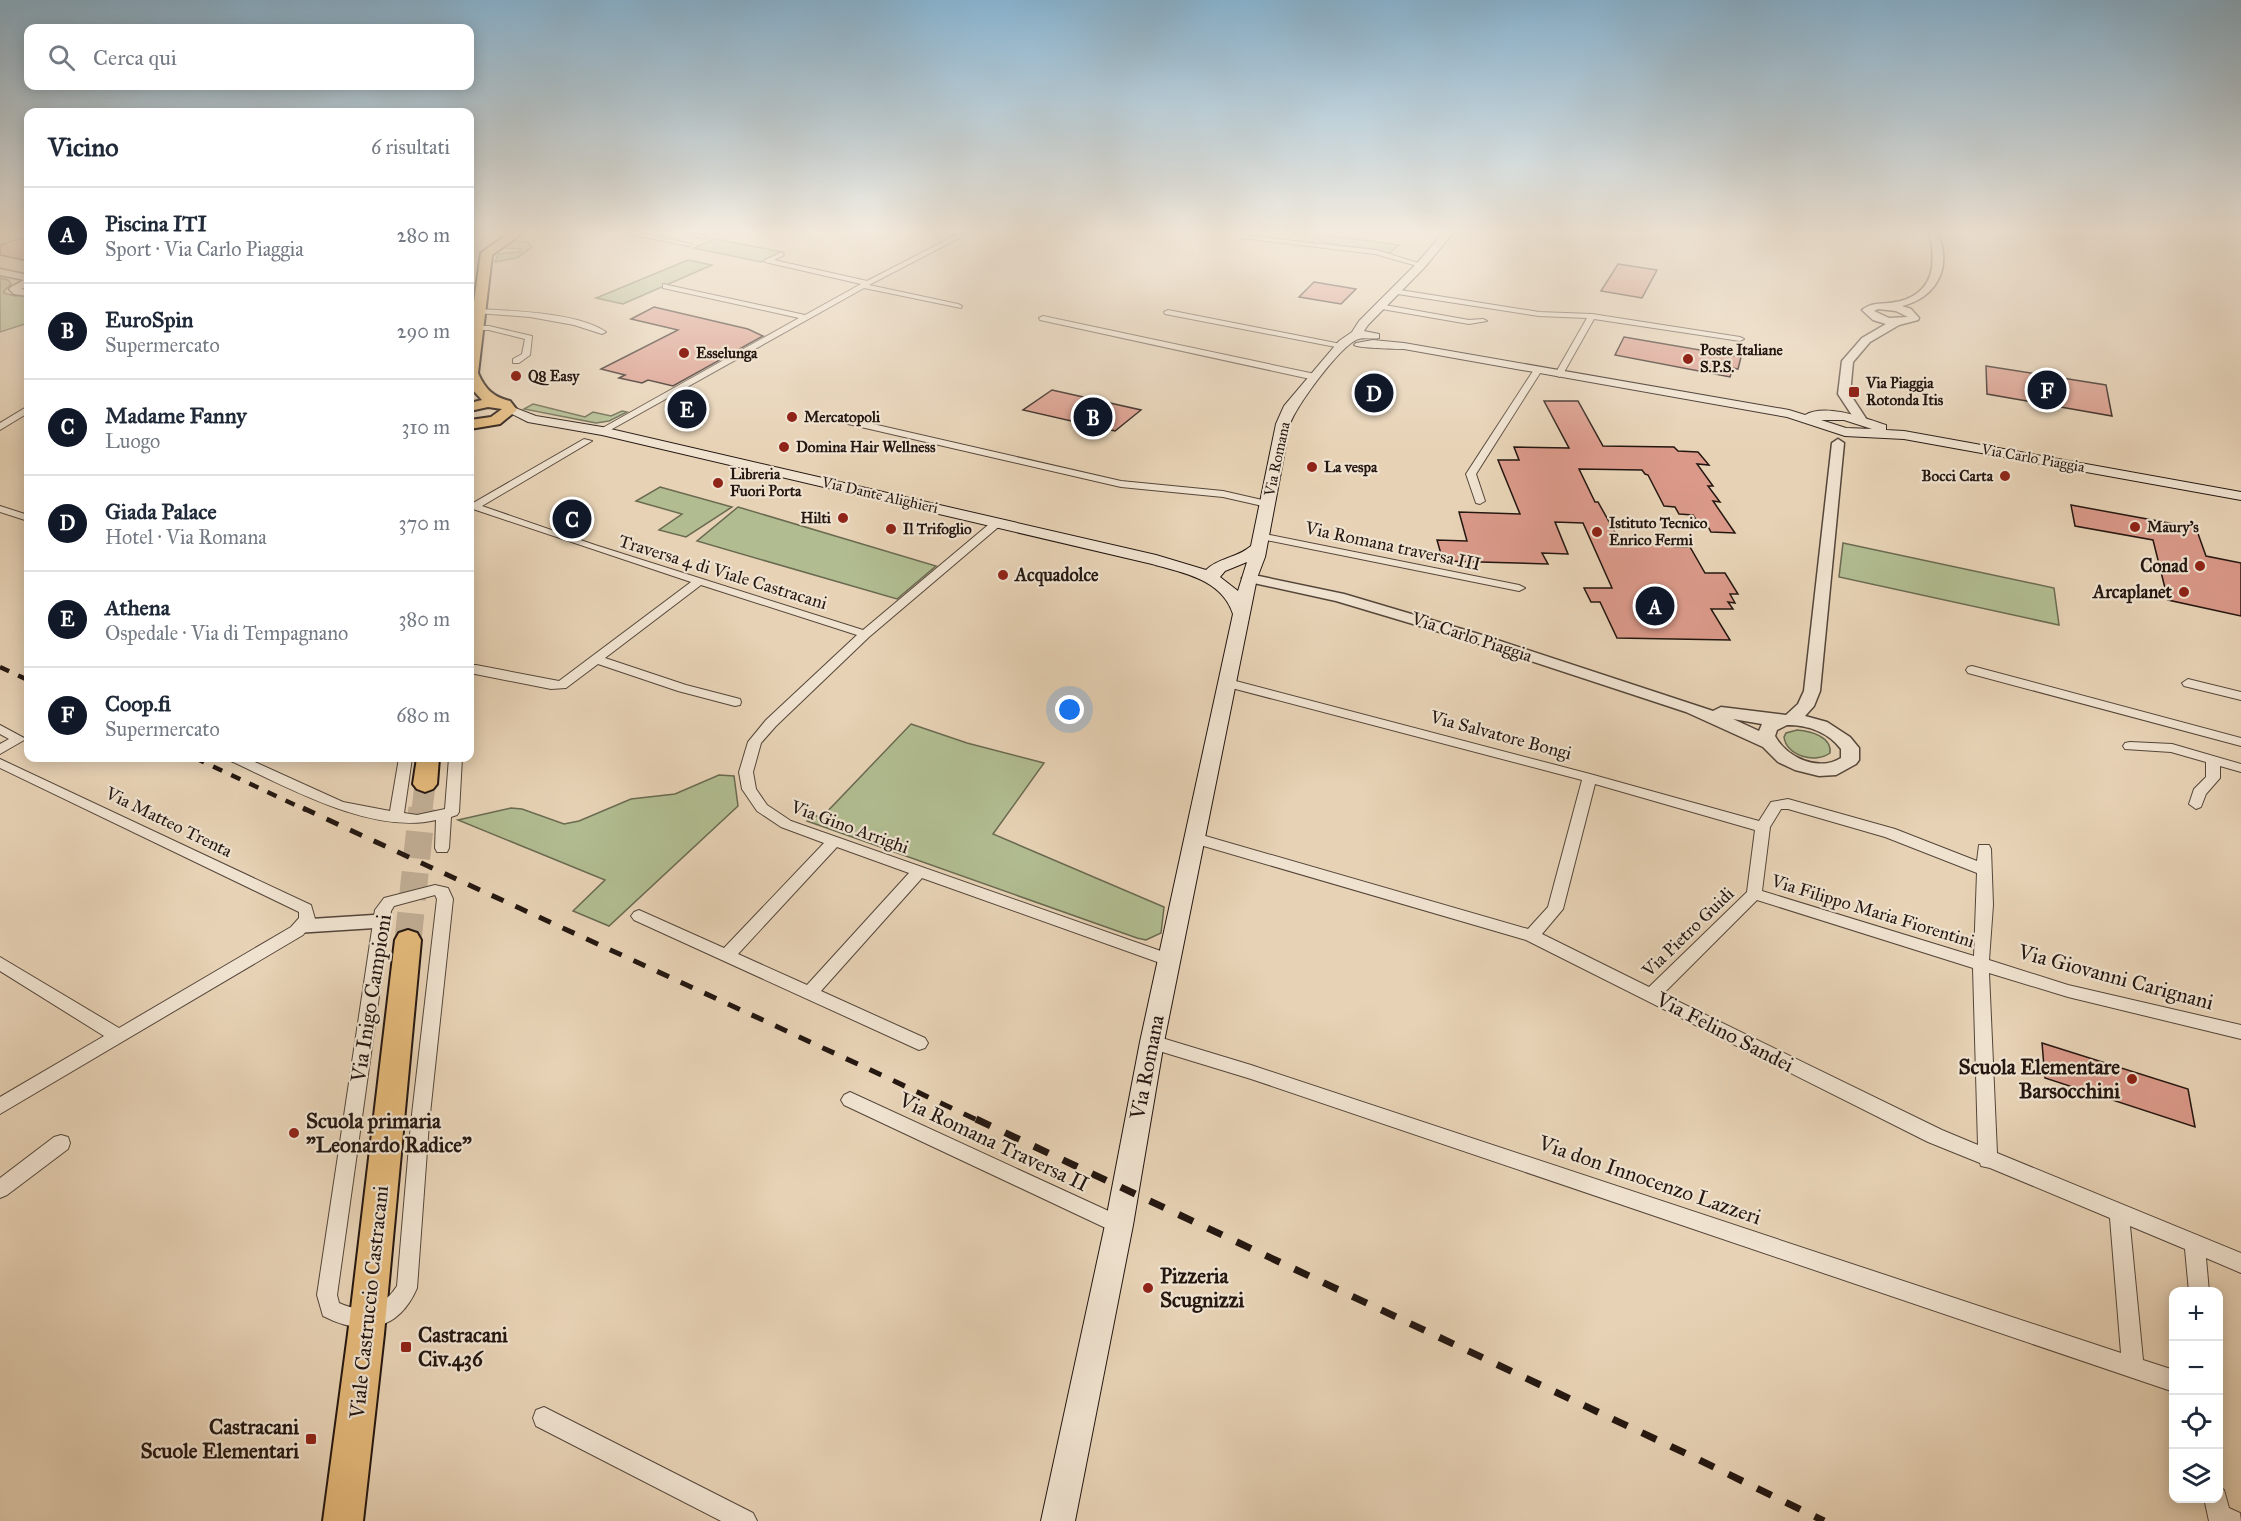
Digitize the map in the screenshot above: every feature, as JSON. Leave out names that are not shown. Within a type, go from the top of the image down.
[{"type":"main road","name":"Via Romana","points":[[1058,1521],[1119,1225],[1152,1041],[1249,578],[1257,557],[1285,418],[1292,404],[1380,306]]},
{"type":"main road","points":[[474,348],[477,328],[476,310]]},
{"type":"main road","points":[[1369,318],[1368,328],[1373,340]]},
{"type":"main road","points":[[1355,336],[1355,341],[1373,340]]},
{"type":"main road","points":[[1339,349],[1373,340]]},
{"type":"main road","name":"Via Carlo Piaggia","points":[[1373,340],[1828,421],[1845,432],[1862,427],[2241,494]]},
{"type":"main road","points":[[474,378],[477,388],[495,403]]},
{"type":"main road","points":[[474,397],[477,388]]},
{"type":"main road","points":[[474,406],[506,404],[510,410],[495,421],[474,427]]},
{"type":"main road","name":"Via Dante Alighieri","points":[[510,410],[533,419],[602,432],[1220,574]]},
{"type":"main road","name":"Via Dante Alighieri","points":[[495,421],[533,419]]},
{"type":"main road","points":[[1220,574],[1247,558],[1259,541]]},
{"type":"main road","points":[[1220,574],[1238,585],[1245,583],[1249,578]]},
{"type":"main road","points":[[1220,574],[1236,596],[1242,615]]},
{"type":"main road","points":[[424,784],[427,762]]},
{"type":"main road","name":"Viale Castruccio Castracani","points":[[343,1521],[368,1320],[408,940]]},
{"type":"street","points":[[750,305],[807,318]]},
{"type":"street","points":[[602,432],[830,305]]},
{"type":"street","points":[[954,305],[958,306]]},
{"type":"street","points":[[1482,305],[1539,314],[1592,316],[1740,339]]},
{"type":"street","points":[[1768,743],[1767,729],[1805,706],[1812,691],[1839,443],[1828,421],[1844,393],[1848,361],[1866,340],[1873,324],[1867,310],[1890,305]]},
{"type":"street","points":[[1911,313],[1914,305]]},
{"type":"street","points":[[1380,306],[1469,321],[1483,321]]},
{"type":"street","points":[[1870,315],[1897,322],[1913,320],[1911,313],[1886,306]]},
{"type":"street","points":[[476,310],[530,315],[576,323],[602,332]]},
{"type":"street","points":[[1168,312],[1339,349]]},
{"type":"street","points":[[1559,374],[1592,316]]},
{"type":"street","points":[[1043,318],[1315,377]]},
{"type":"street","points":[[1866,340],[1897,322]]},
{"type":"street","points":[[477,328],[489,328],[529,338],[526,355],[516,361]]},
{"type":"street","points":[[1480,501],[1471,474],[1539,370]]},
{"type":"street","points":[[1839,443],[1862,427],[1844,393]]},
{"type":"street","points":[[0,427],[24,411]]},
{"type":"street","points":[[851,422],[1121,484],[1215,493],[1267,504]]},
{"type":"street","points":[[474,505],[587,441]]},
{"type":"street","name":"Traversa 4 di Viale Castracani","points":[[474,507],[698,582],[865,634]]},
{"type":"street","points":[[0,509],[24,517]]},
{"type":"street","name":"Via Gino Arrighi","points":[[998,522],[865,634],[765,730],[751,750],[747,765],[749,789],[767,813],[786,824],[1169,960]]},
{"type":"street","name":"Via Romana traversa III","points":[[1259,541],[1519,588]]},
{"type":"street","name":"Via Carlo Piaggia","points":[[1249,578],[1358,602],[1692,708],[1741,729],[1768,743],[1780,755],[1792,762],[1807,767],[1828,770],[1840,768],[1850,760],[1850,748],[1839,735],[1815,723],[1692,708]]},
{"type":"street","points":[[474,669],[551,685],[562,685],[698,582]]},
{"type":"street","points":[[596,659],[682,688],[735,702]]},
{"type":"street","points":[[1972,670],[2241,742]]},
{"type":"street","name":"Via Salvatore Bongi","points":[[1228,683],[1590,778],[1762,827]]},
{"type":"street","points":[[2188,683],[2241,696]]},
{"type":"street","points":[[1812,691],[1839,735]]},
{"type":"street","points":[[0,729],[24,737]]},
{"type":"street","points":[[0,750],[24,737]]},
{"type":"street","points":[[2130,746],[2172,748],[2241,768]]},
{"type":"street","points":[[2196,804],[2199,792],[2213,778],[2213,759]]},
{"type":"street","points":[[245,762],[340,806],[417,820],[452,812],[456,762]]},
{"type":"street","points":[[396,817],[405,762]]},
{"type":"street","name":"Via Matteo Trenta","points":[[0,763],[306,909],[307,919],[303,926]]},
{"type":"street","points":[[1531,936],[1555,909],[1590,778]]},
{"type":"street","points":[[1762,827],[1776,805],[1788,804],[1890,833],[1984,870]]},
{"type":"street","points":[[442,848],[444,814]]},
{"type":"street","name":"Via Pietro Guidi","points":[[1651,995],[1754,894],[1762,827]]},
{"type":"street","name":"Via Felino Sandei","points":[[1195,838],[1531,936],[1884,1112],[1988,1160],[2241,1263]]},
{"type":"street","points":[[726,956],[834,841]]},
{"type":"street","points":[[1984,849],[1981,964],[1988,1160]]},
{"type":"street","points":[[809,993],[919,872]]},
{"type":"street","name":"Via Inigo Campioni","points":[[435,890],[443,892],[445,899],[420,1123],[407,1288],[402,1299],[394,1307],[385,1314],[368,1320],[338,1314],[330,1309],[327,1296],[382,921],[385,906],[389,902],[435,890]]},
{"type":"street","name":"Via Filippo Maria Fiorentini","points":[[1754,894],[1981,964]]},
{"type":"street","points":[[639,916],[919,1043]]},
{"type":"street","points":[[0,1106],[303,926],[382,921]]},
{"type":"street","points":[[0,963],[118,1036]]},
{"type":"street","name":"Via Giovanni Carignani","points":[[1981,964],[2068,991],[2241,1032]]},
{"type":"street","name":"Via don Innocenzo Lazzeri","points":[[1152,1041],[1261,1075],[2169,1379]]},
{"type":"street","name":"Via Romana Traversa II","points":[[849,1100],[1119,1225]]},
{"type":"street","points":[[0,1189],[61,1143]]},
{"type":"street","points":[[2119,1214],[2133,1367]]},
{"type":"street","points":[[2195,1245],[2199,1287]]},
{"type":"street","points":[[544,1419],[745,1521]]},
{"type":"street","points":[[2217,1503],[2218,1515],[2232,1521]]},
{"type":"green space","points":[[0,305],[24,305],[24,324],[0,332]]},
{"type":"green space","points":[[533,404],[585,417],[593,412],[611,416],[622,411],[627,412],[609,421],[596,423],[524,409]]},
{"type":"green space","points":[[660,487],[732,507],[686,537],[659,530],[682,514],[636,501]]},
{"type":"green space","points":[[738,507],[936,566],[897,599],[697,541]]},
{"type":"green space","points":[[1843,543],[2054,588],[2059,625],[1839,577]]},
{"type":"green space","points":[[911,724],[967,743],[1044,763],[993,834],[1164,907],[1161,933],[1146,940],[1137,938],[807,821],[810,813],[821,818]]},
{"type":"green space","points":[[1797,730],[1820,736],[1828,743],[1830,753],[1810,758],[1790,749],[1784,737],[1786,733]]},
{"type":"green space","points":[[719,775],[734,776],[738,806],[609,926],[573,911],[605,880],[458,820],[511,808],[522,809],[564,824],[579,821],[631,799],[675,794]]},
{"type":"building","name":"Esselunga","points":[[654,307],[748,329],[763,336],[673,386],[648,380],[642,383],[619,378],[625,375],[601,369],[678,330],[631,319]]},
{"type":"building","name":"Poste Italiane S.P.S.","points":[[1624,337],[1741,357],[1738,369],[1733,368],[1730,377],[1615,355]]},
{"type":"building","points":[[1986,366],[2106,385],[2112,416],[1987,394]]},
{"type":"building","points":[[1052,390],[1141,410],[1115,431],[1023,410]]},
{"type":"building","points":[[1544,401],[1578,401],[1603,446],[1674,447],[1678,451],[1698,452],[1709,465],[1697,464],[1713,486],[1708,486],[1720,502],[1713,501],[1735,533],[1711,532],[1707,525],[1699,524],[1693,515],[1679,514],[1675,507],[1664,506],[1648,475],[1642,470],[1579,469],[1595,502],[1598,502],[1621,543],[1672,544],[1674,547],[1690,547],[1705,573],[1725,573],[1738,594],[1730,594],[1735,603],[1728,602],[1733,609],[1711,609],[1730,640],[1617,638],[1600,602],[1591,602],[1584,588],[1612,588],[1583,523],[1555,522],[1568,554],[1542,553],[1548,564],[1443,561],[1437,540],[1467,541],[1459,512],[1520,514],[1498,460],[1519,460],[1514,447],[1569,448]]},
{"type":"building","points":[[2071,505],[2196,528],[2206,556],[2241,563],[2241,616],[2168,600],[2153,540],[2075,526]]},
{"type":"building","points":[[569,511],[592,518],[576,528],[553,520]]},
{"type":"building","points":[[2042,1043],[2188,1089],[2195,1127],[2045,1078]]},
{"type":"tunnel","points":[[422,810],[425,784]]},
{"type":"tunnel","points":[[408,940],[422,808]]},
{"type":"railway","points":[[0,667],[24,678]]},
{"type":"railway","points":[[204,762],[306,810]]},
{"type":"railway","points":[[303,808],[979,1121]]},
{"type":"railway","points":[[976,1119],[1687,1454],[1824,1521]]},
{"type":"place","name":"Esselunga","points":[[684,353]]},
{"type":"place","name":"Poste Italiane S.P.S.","points":[[1688,359]]},
{"type":"place","name":"Q8 Easy","points":[[516,376]]},
{"type":"place","name":"Coop.fi","points":[[2047,390]]},
{"type":"place","name":"Via Piaggia Rotonda Itis","points":[[1854,392]]},
{"type":"place","name":"Giada Palace","points":[[1374,393]]},
{"type":"place","name":"Athena","points":[[687,409]]},
{"type":"place","name":"Mercatopoli","points":[[792,417]]},
{"type":"place","name":"EuroSpin","points":[[1093,417]]},
{"type":"place","name":"Domina Hair Wellness","points":[[784,447]]},
{"type":"place","name":"La vespa","points":[[1312,467]]},
{"type":"place","name":"Bocci Carta","points":[[2005,476]]},
{"type":"place","name":"Libreria Fuori Porta","points":[[718,483]]},
{"type":"place","name":"Hilti","points":[[843,518]]},
{"type":"place","name":"Madame Fanny","points":[[572,519]]},
{"type":"place","name":"Maury's","points":[[2135,527]]},
{"type":"place","name":"Il Trifoglio","points":[[891,529]]},
{"type":"place","name":"Istituto Tecnico Enrico Fermi","points":[[1597,532]]},
{"type":"place","name":"Conad","points":[[2200,566]]},
{"type":"place","name":"Acquadolce","points":[[1003,575]]},
{"type":"place","name":"Arcaplanet","points":[[2184,592]]},
{"type":"place","name":"Piscina ITI","points":[[1655,606]]},
{"type":"place","name":"Scuola Elementare Barsocchini","points":[[2132,1079]]},
{"type":"place","name":"Scuola primaria \"Leonardo Radice\"","points":[[294,1133]]},
{"type":"place","name":"Pizzeria Scugnizzi","points":[[1148,1288]]},
{"type":"place","name":"Castracani Civ.436","points":[[406,1347]]},
{"type":"place","name":"Castracani Scuole Elementari","points":[[311,1439]]}]
